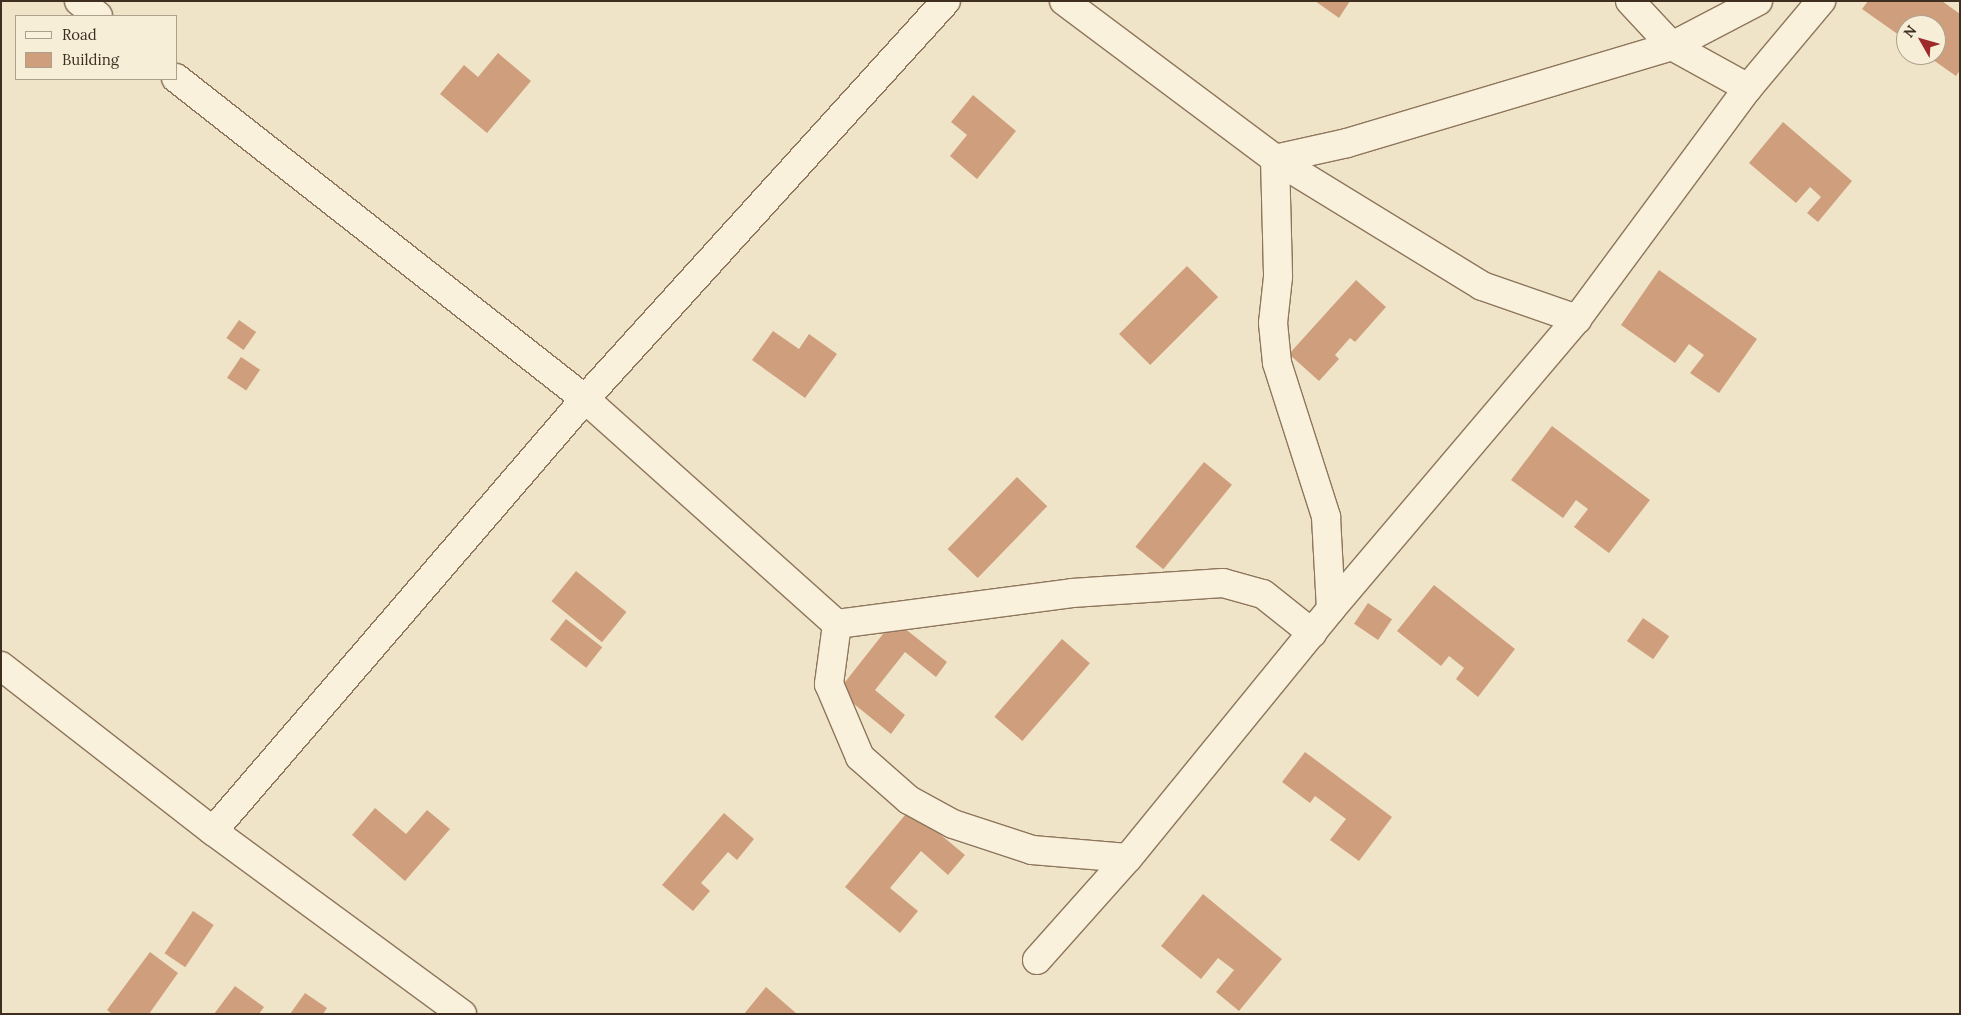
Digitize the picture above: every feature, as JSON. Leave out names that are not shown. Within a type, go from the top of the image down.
[{"type":"street","points":[[79,1],[97,15]]},
{"type":"street","points":[[213,831],[585,399],[946,1]]},
{"type":"street","points":[[1064,1],[1275,158],[1482,286],[1577,319]]},
{"type":"street","points":[[1630,1],[1672,46],[1748,88]]},
{"type":"street","points":[[1275,158],[1347,143],[1672,46],[1758,1]]},
{"type":"street","points":[[1038,960],[1128,858],[1331,609],[1577,319],[1748,88],[1821,1]]},
{"type":"street","points":[[178,80],[585,399],[837,624],[1072,592],[1224,583],[1263,594],[1312,633]]},
{"type":"street","points":[[1275,158],[1278,276],[1273,323],[1277,363],[1326,517],[1331,609]]},
{"type":"street","points":[[837,624],[829,684],[860,757],[909,800],[953,824],[1032,850],[1128,858]]},
{"type":"street","points":[[1,666],[213,831],[462,1014]]},
{"type":"building","points":[[1315,1],[1350,1],[1339,18]]},
{"type":"building","points":[[1868,1],[1942,1],[1960,14],[1960,70],[1956,76],[1940,65],[1946,65],[1946,15],[1896,15],[1896,33],[1862,9]]},
{"type":"building","points":[[498,53],[531,81],[487,133],[440,94],[464,65],[478,77]]},
{"type":"building","points":[[973,95],[1016,131],[977,179],[950,156],[967,135],[951,122]]},
{"type":"building","points":[[1783,122],[1852,181],[1818,222],[1807,213],[1821,197],[1810,187],[1796,203],[1749,163]]},
{"type":"building","points":[[1187,266],[1218,297],[1150,365],[1119,334]]},
{"type":"building","points":[[1659,270],[1757,339],[1719,393],[1690,373],[1704,355],[1689,344],[1675,363],[1621,325]]},
{"type":"building","points":[[1356,280],[1386,307],[1355,342],[1350,338],[1335,355],[1339,359],[1319,381],[1289,354]]},
{"type":"building","points":[[239,320],[256,332],[244,350],[226,338]]},
{"type":"building","points":[[773,331],[799,349],[809,334],[837,354],[805,398],[752,360]]},
{"type":"building","points":[[241,357],[260,370],[246,391],[227,378]]},
{"type":"building","points":[[1552,426],[1650,500],[1609,553],[1574,527],[1588,509],[1576,500],[1563,518],[1511,480]]},
{"type":"building","points":[[1204,462],[1232,485],[1163,569],[1135,547]]},
{"type":"building","points":[[1017,477],[1047,506],[978,578],[948,549]]},
{"type":"building","points":[[576,571],[627,612],[602,642],[551,601]]},
{"type":"building","points":[[1434,585],[1515,649],[1478,697],[1456,679],[1464,668],[1449,656],[1441,666],[1397,631]]},
{"type":"building","points":[[1368,603],[1392,619],[1378,640],[1354,624]]},
{"type":"building","points":[[1643,618],[1669,636],[1653,659],[1627,641]]},
{"type":"building","points":[[566,619],[602,647],[586,668],[550,639]]},
{"type":"building","points":[[894,620],[947,662],[936,677],[905,652],[875,690],[905,715],[891,734],[838,691]]},
{"type":"building","points":[[1062,639],[1090,663],[1022,741],[994,717]]},
{"type":"building","points":[[1305,752],[1392,817],[1359,861],[1330,840],[1346,819],[1315,796],[1310,803],[1282,782]]},
{"type":"building","points":[[375,808],[406,834],[427,810],[450,829],[405,881],[352,835]]},
{"type":"building","points":[[910,809],[965,855],[948,875],[921,851],[890,888],[918,911],[900,933],[845,887]]},
{"type":"building","points":[[724,813],[754,839],[737,860],[728,852],[701,883],[710,891],[693,911],[662,885]]},
{"type":"building","points":[[1203,894],[1282,959],[1239,1011],[1216,992],[1234,970],[1218,958],[1201,979],[1161,946]]},
{"type":"building","points":[[193,911],[214,925],[185,967],[164,953]]},
{"type":"building","points":[[150,952],[178,973],[149,1014],[112,1014],[107,1010]]},
{"type":"building","points":[[235,986],[264,1007],[259,1014],[214,1014]]},
{"type":"building","points":[[766,987],[797,1014],[744,1014]]},
{"type":"building","points":[[305,993],[327,1008],[323,1014],[290,1014]]}]
